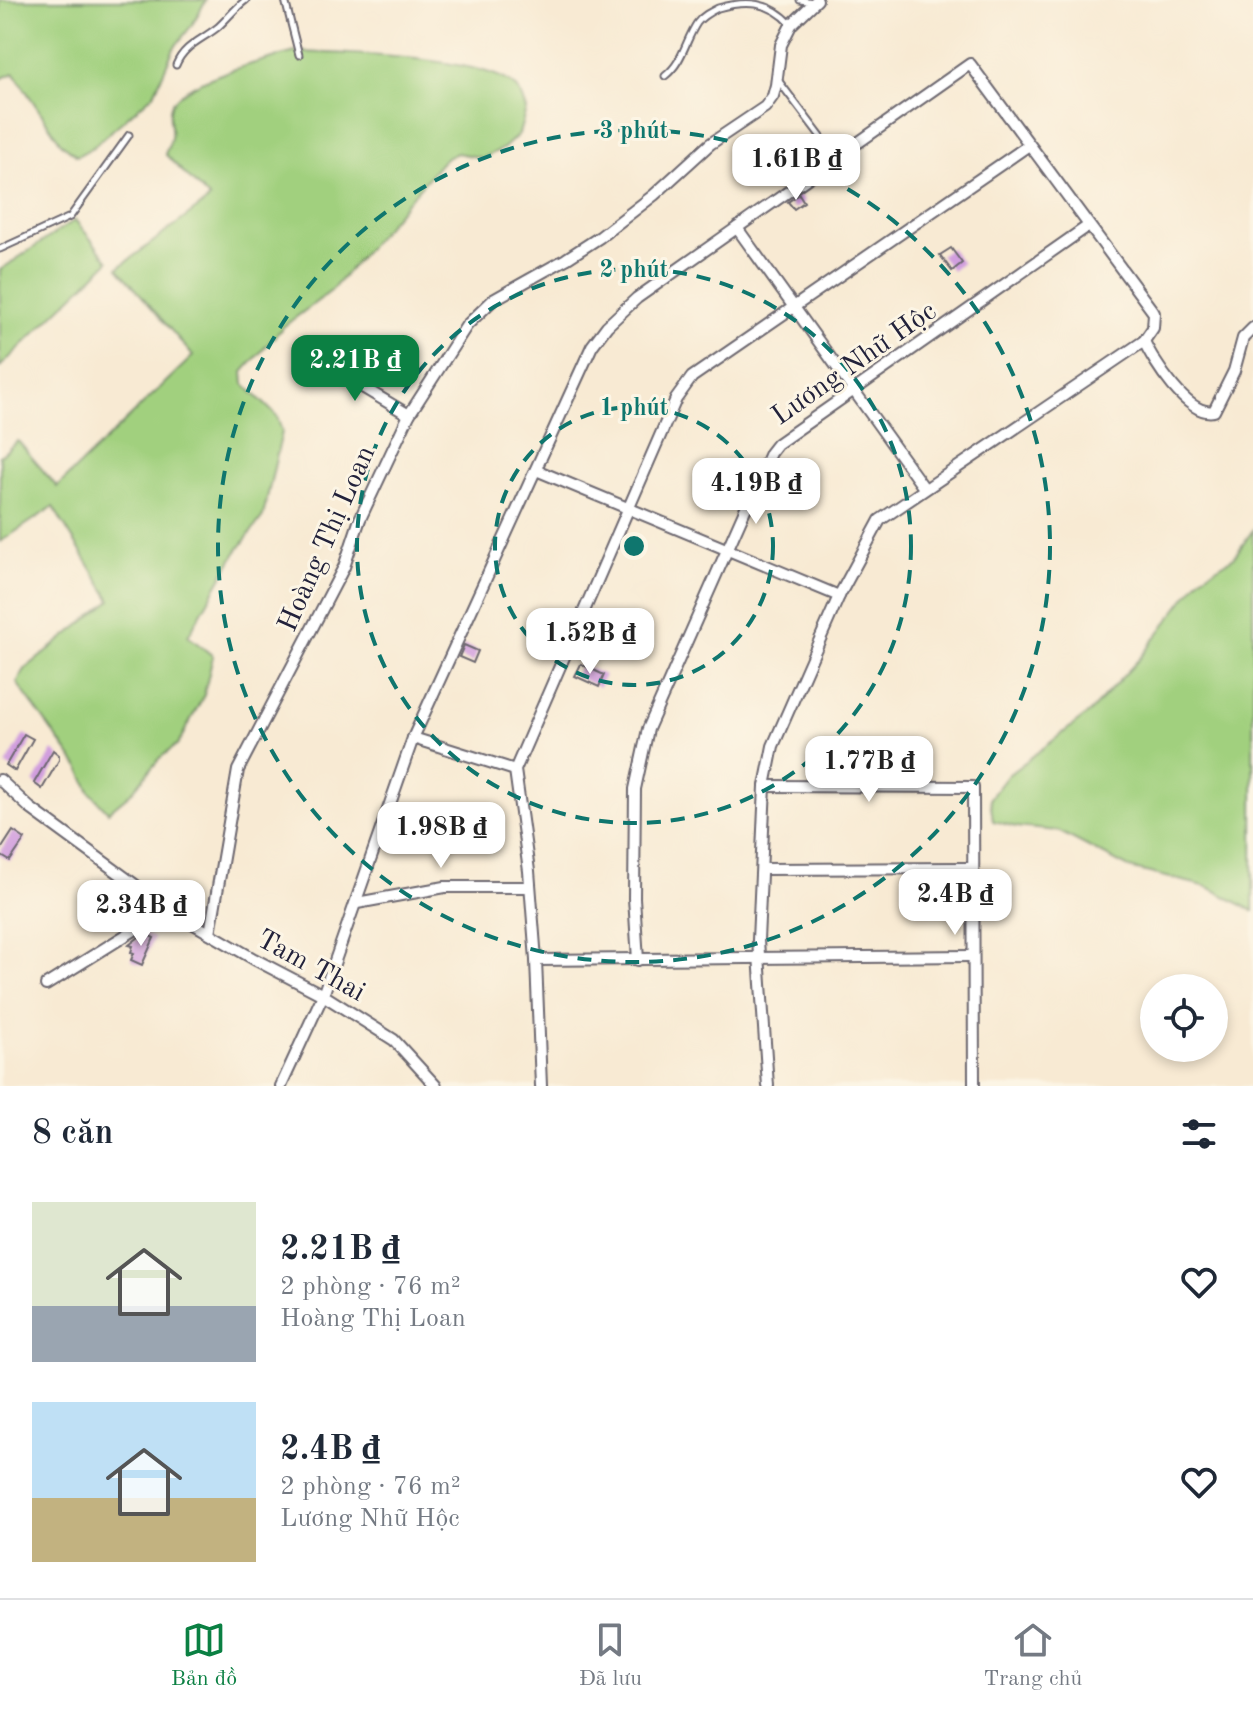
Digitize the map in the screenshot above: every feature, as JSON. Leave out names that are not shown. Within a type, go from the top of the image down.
[{"type":"street","name":"Hoàng Thị Loan","points":[[210,933],[238,770],[344,567],[360,519],[409,415],[467,325],[493,300],[566,259],[654,195],[710,144],[765,107],[773,96],[781,45],[794,22],[811,2]]},
{"type":"street","points":[[281,1086],[323,995],[413,738],[592,346],[607,326],[637,298],[970,64],[1154,313],[1153,328],[1144,341],[880,520],[839,596],[773,746],[765,786],[759,958],[768,1086]]},
{"type":"street","points":[[541,1086],[536,960],[515,770],[676,399],[692,377],[1029,145]]},
{"type":"street","name":"Lương Nhữ Hộc","points":[[638,960],[634,898],[636,775],[648,729],[770,453],[777,444],[1088,226]]},
{"type":"street","points":[[737,228],[924,488]]},
{"type":"street","points":[[1144,341],[1153,362],[1179,393],[1195,407],[1209,412],[1214,411],[1234,371],[1243,338],[1253,328]]},
{"type":"street","points":[[319,361],[409,415]]},
{"type":"street","points":[[536,470],[839,596]]},
{"type":"street","points":[[413,738],[515,770]]},
{"type":"street","name":"Tam Thai","points":[[0,780],[30,808],[168,909],[323,995],[394,1040],[436,1086]]},
{"type":"street","points":[[765,786],[973,787],[974,1086]]},
{"type":"street","points":[[762,869],[972,868]]},
{"type":"street","points":[[357,903],[445,887],[529,887]]},
{"type":"street","points":[[46,985],[168,909]]},
{"type":"street","points":[[536,960],[972,956]]},
{"type":"lane","points":[[176,65],[189,45],[219,26],[246,0]]},
{"type":"lane","points":[[285,0],[299,55]]},
{"type":"lane","points":[[665,76],[680,60],[699,20],[724,6],[757,1],[794,22]]},
{"type":"lane","points":[[777,78],[837,159]]},
{"type":"lane","points":[[0,249],[70,217],[129,135]]},
{"type":"green space","points":[[0,0],[206,0],[174,48],[154,94],[93,147],[77,156],[61,143],[14,73],[0,79]]},
{"type":"green space","points":[[296,52],[411,59],[475,69],[500,77],[516,87],[526,109],[519,134],[504,148],[483,158],[457,153],[444,159],[331,291],[283,327],[243,372],[244,384],[277,416],[282,432],[263,516],[235,554],[188,636],[213,656],[204,695],[178,744],[160,758],[131,793],[108,812],[90,792],[80,769],[17,683],[25,669],[111,600],[53,507],[0,542],[0,456],[18,441],[57,487],[193,356],[118,268],[210,199],[165,154],[171,139],[171,106],[178,97],[207,79]]},
{"type":"green space","points":[[75,220],[109,261],[0,367],[0,270]]},
{"type":"green space","points":[[1253,530],[1253,911],[1208,887],[1129,868],[1058,831],[1016,827],[993,821],[990,798],[1008,775],[1089,713],[1140,658],[1201,577],[1234,557]]},
{"type":"building","points":[[799,194],[804,202],[794,209],[788,202]]},
{"type":"building","points":[[951,248],[962,263],[952,271],[940,255]]},
{"type":"building","points":[[464,645],[478,651],[473,663],[459,657]]},
{"type":"building","points":[[581,664],[604,675],[599,687],[575,676]]},
{"type":"building","points":[[24,734],[33,739],[15,771],[6,765]]},
{"type":"building","points":[[53,750],[59,755],[59,760],[42,789],[34,783]]},
{"type":"building","points":[[13,831],[25,839],[10,861],[0,855],[0,851]]},
{"type":"building","points":[[144,933],[154,938],[142,965],[131,960],[134,953],[131,952],[133,946],[129,945]]}]
